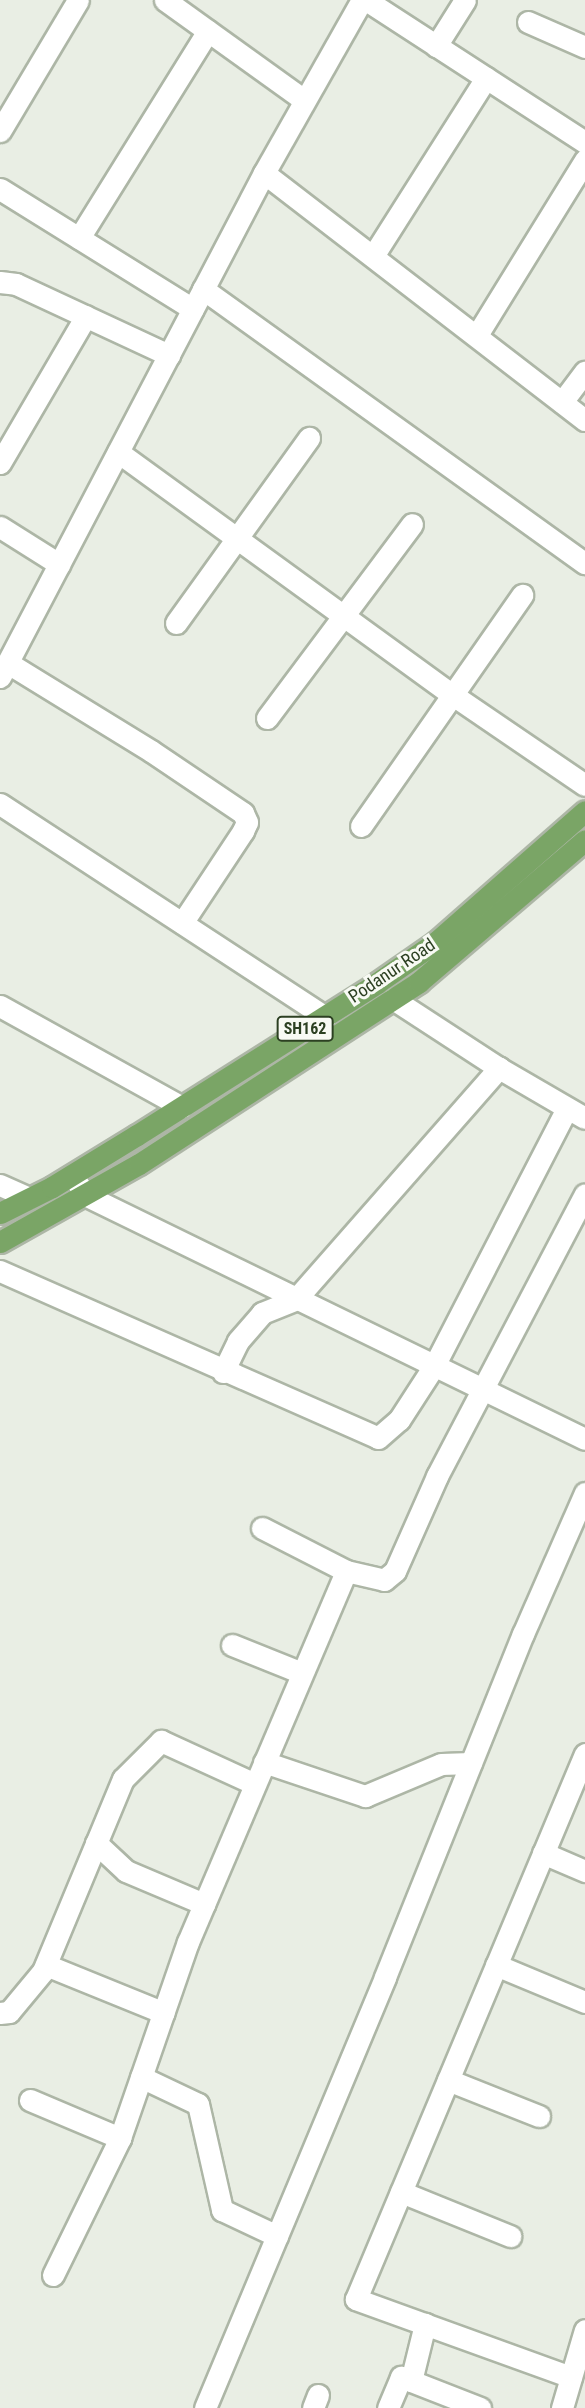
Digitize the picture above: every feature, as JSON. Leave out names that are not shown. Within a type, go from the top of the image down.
[{"type":"main road","name":"Podanur Road","points":[[0,1213],[72,1175],[182,1107],[325,1017],[436,942],[585,811]]},
{"type":"main road","points":[[0,1242],[139,1164],[393,999],[466,944],[585,840]]},
{"type":"street","points":[[0,131],[78,0]]},
{"type":"street","points":[[165,0],[304,100]]},
{"type":"street","points":[[182,923],[243,831],[247,822],[243,813],[151,751],[4,670],[264,173],[364,0],[585,142]]},
{"type":"street","points":[[436,46],[465,0]]},
{"type":"street","points":[[528,22],[585,47]]},
{"type":"street","points":[[79,238],[208,31]]},
{"type":"street","points":[[373,256],[486,78]]},
{"type":"street","points":[[477,335],[585,160]]},
{"type":"street","points":[[264,173],[585,421]]},
{"type":"street","points":[[0,189],[193,309]]},
{"type":"street","points":[[0,282],[16,284],[169,355]]},
{"type":"street","points":[[203,289],[585,563]]},
{"type":"street","points":[[0,463],[86,316]]},
{"type":"street","points":[[562,402],[585,372]]},
{"type":"street","points":[[176,623],[309,438]]},
{"type":"street","points":[[118,452],[450,693],[585,785]]},
{"type":"street","points":[[267,718],[412,524]]},
{"type":"street","points":[[0,527],[60,564]]},
{"type":"street","points":[[361,826],[450,693],[522,595]]},
{"type":"street","points":[[0,804],[325,1017]]},
{"type":"street","points":[[0,1271],[223,1373],[378,1438],[399,1420],[433,1366],[576,1113],[499,1068],[393,999]]},
{"type":"street","points":[[0,1006],[182,1107]]},
{"type":"street","points":[[223,1373],[238,1342],[261,1313],[296,1299],[499,1068]]},
{"type":"street","points":[[72,1175],[85,1195],[585,1439]]},
{"type":"street","points":[[0,1185],[29,1198]]},
{"type":"street","points":[[262,1528],[348,1572],[384,1580],[395,1571],[437,1476],[585,1194]]},
{"type":"street","points":[[205,2408],[585,1493]]},
{"type":"street","points":[[53,2275],[120,2138],[204,1904],[346,1571],[348,1572]]},
{"type":"street","points":[[232,1645],[302,1673]]},
{"type":"street","points":[[0,2013],[9,2012],[46,1965],[123,1780],[162,1741],[255,1784]]},
{"type":"street","points":[[571,2377],[356,2299],[585,1754]]},
{"type":"street","points":[[264,1762],[365,1796],[441,1763],[471,1763]]},
{"type":"street","points":[[96,1843],[126,1871],[204,1904]]},
{"type":"street","points":[[543,1853],[585,1871]]},
{"type":"street","points":[[46,1965],[164,2013]]},
{"type":"street","points":[[496,1965],[585,2002]]},
{"type":"street","points":[[141,2077],[198,2104],[222,2210],[278,2236]]},
{"type":"street","points":[[448,2080],[539,2116]]},
{"type":"street","points":[[30,2100],[120,2138]]},
{"type":"street","points":[[401,2192],[510,2236]]},
{"type":"street","points":[[411,2381],[425,2324]]},
{"type":"street","points":[[562,2408],[585,2330]]},
{"type":"street","points":[[388,2408],[401,2377],[476,2407]]}]
